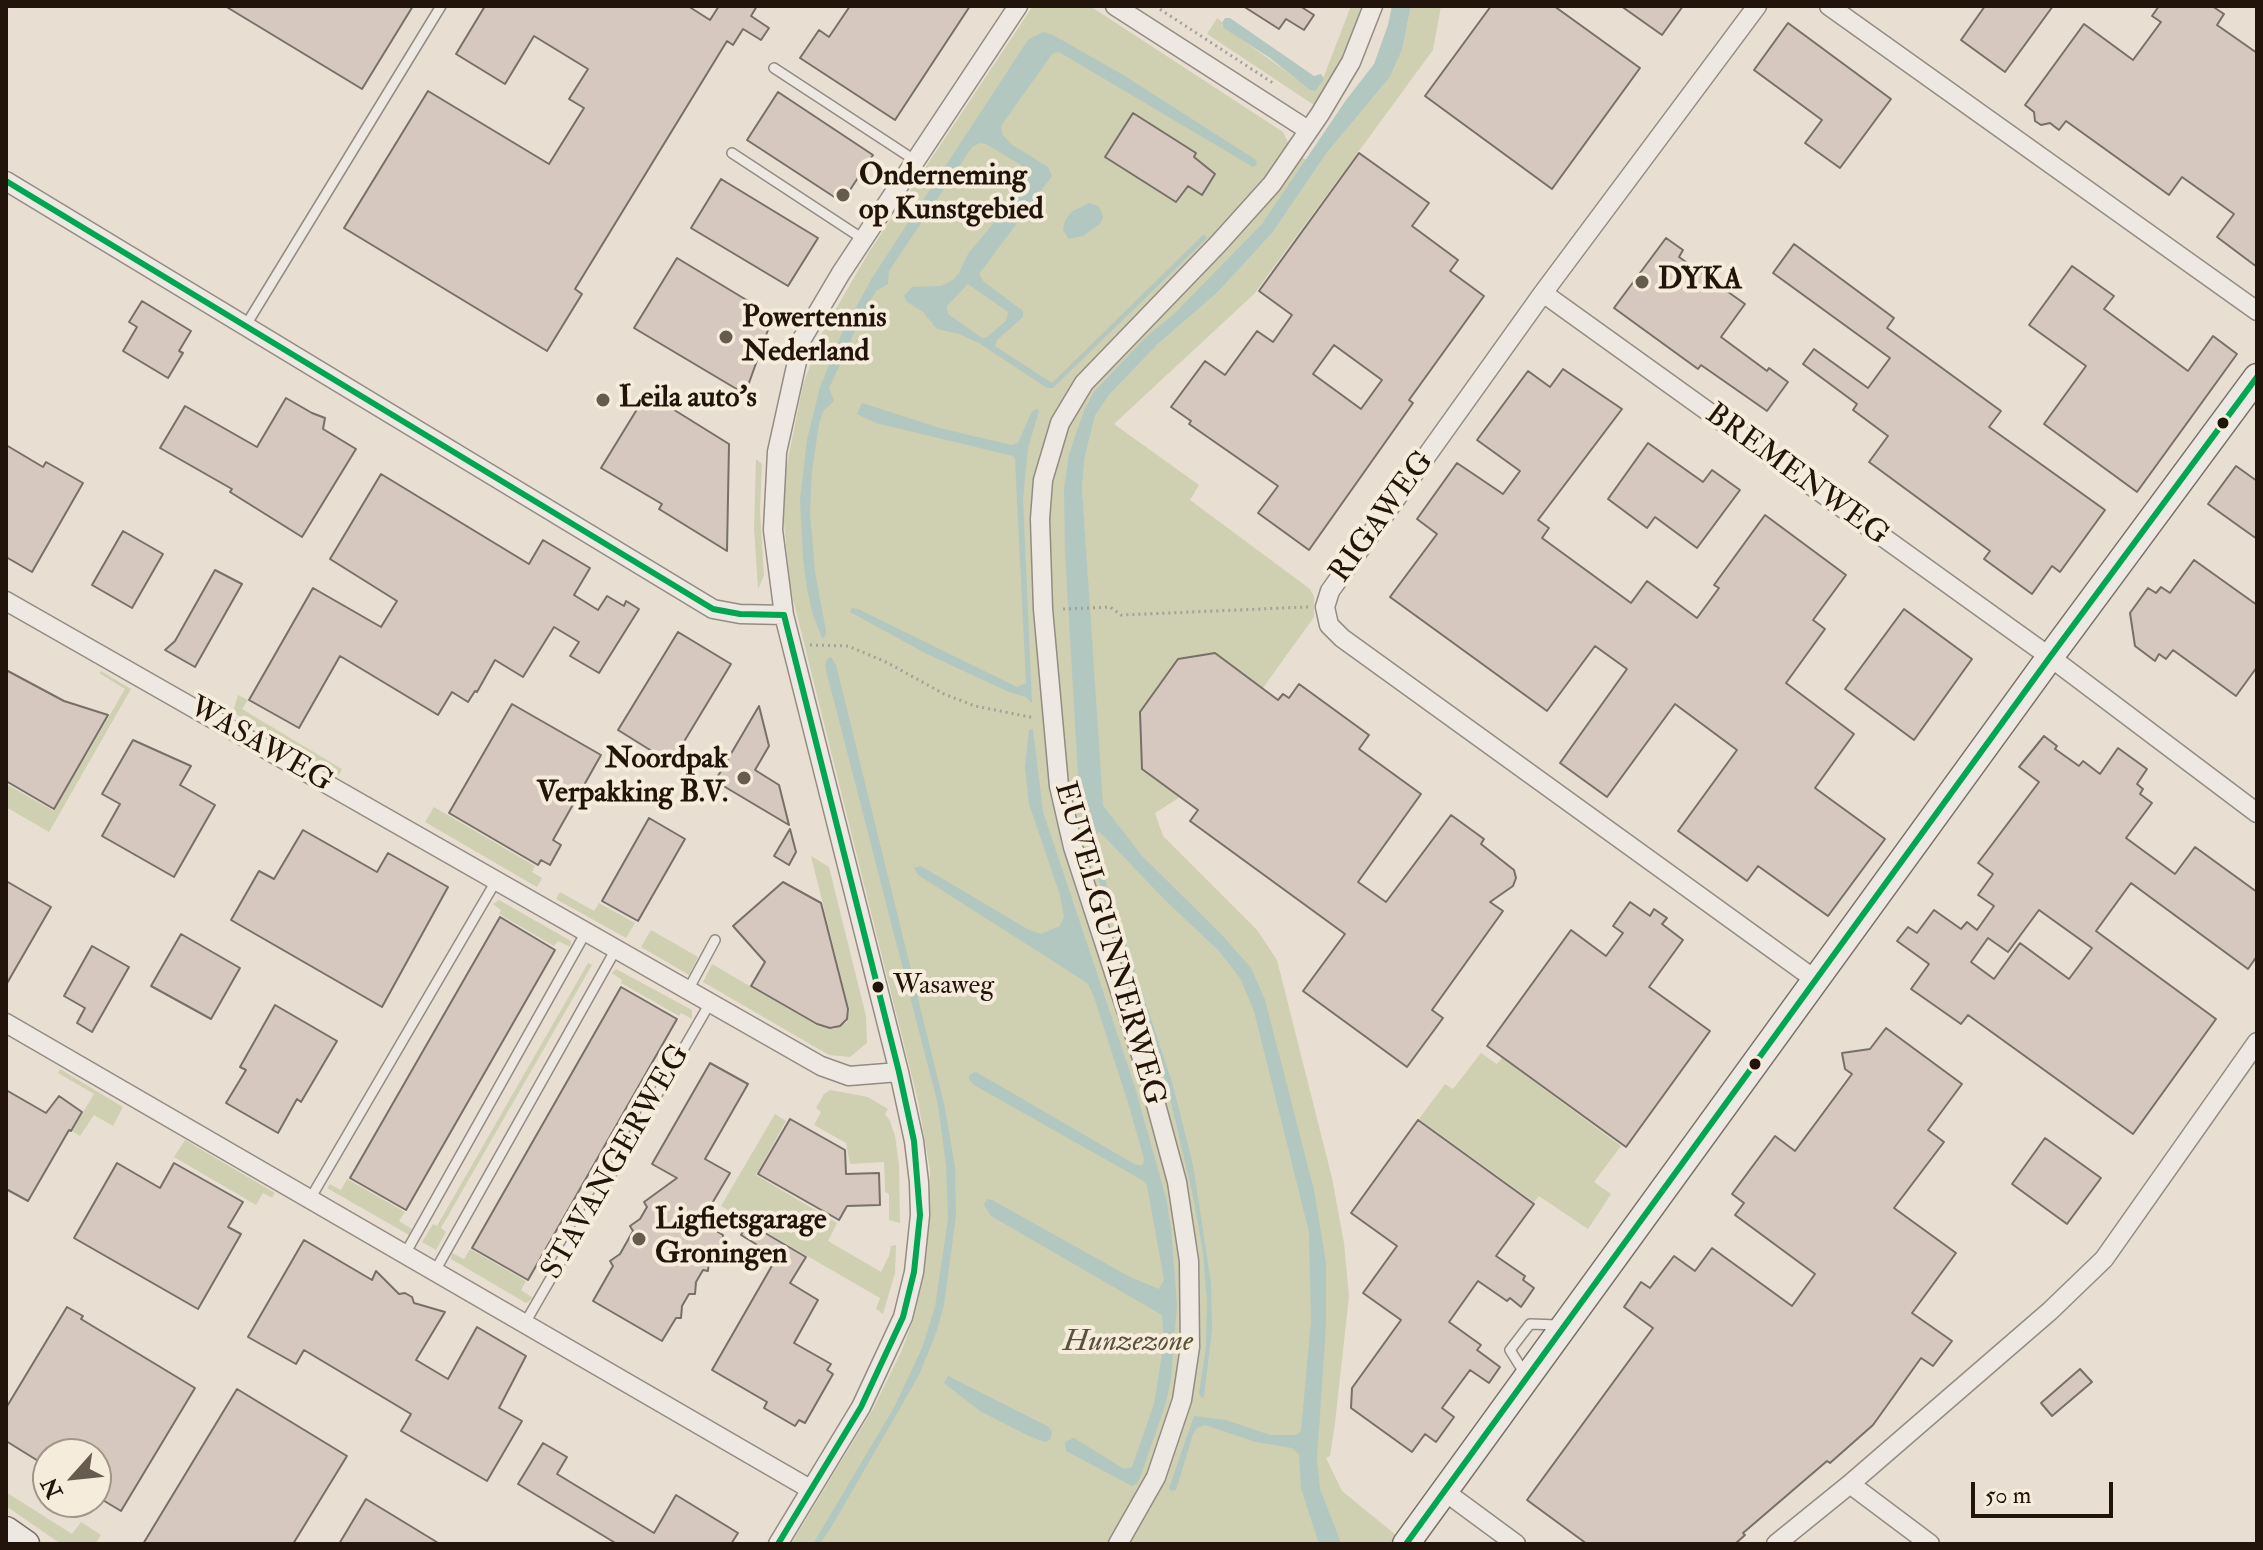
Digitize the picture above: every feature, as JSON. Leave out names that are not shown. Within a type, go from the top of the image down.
[{"type":"street","points":[[778,1544],[861,1407],[903,1317],[914,1272],[920,1215],[914,1141],[899,1072],[784,615],[773,530],[777,452],[802,339],[863,239],[1018,6]]},
{"type":"street","points":[[1115,6],[1308,130]]},
{"type":"street","name":"EUVELGUNNERWEG","points":[[1118,1544],[1156,1477],[1182,1400],[1190,1347],[1189,1261],[1177,1182],[1151,1086],[1073,847],[1059,786],[1043,609],[1040,499],[1047,460],[1060,423],[1084,383],[1272,184],[1351,62],[1373,6]]},
{"type":"street","name":"RIGAWEG","points":[[1757,6],[1543,293],[1330,591],[1325,607],[1329,625],[1342,638],[1817,981]]},
{"type":"street","points":[[1829,6],[2257,311]]},
{"type":"street","points":[[6,181],[713,609],[740,614],[784,615]]},
{"type":"street","name":"BREMENWEG","points":[[1543,293],[2050,657],[2257,813]]},
{"type":"street","points":[[1406,1544],[2257,377]]},
{"type":"street","name":"WASAWEG","points":[[6,601],[821,1066],[849,1076],[899,1072]]},
{"type":"street","points":[[6,1023],[810,1489]]},
{"type":"street","points":[[1776,1544],[2050,1311],[2104,1259],[2257,1042]]},
{"type":"street","points":[[1850,1484],[1930,1544]]},
{"type":"street","points":[[1444,1491],[1516,1544]]},
{"type":"street","points":[[6,1530],[26,1544]]},
{"type":"lane","points":[[246,325],[441,6]]},
{"type":"lane","points":[[774,68],[916,161]]},
{"type":"lane","points":[[732,153],[863,239]]},
{"type":"lane","points":[[310,1199],[496,881]]},
{"type":"lane","points":[[405,1254],[586,932]]},
{"type":"lane","points":[[688,990],[715,940]]},
{"type":"lane","points":[[435,1271],[616,949]]},
{"type":"lane","name":"STAVANGERWEG","points":[[525,1323],[710,1003]]},
{"type":"path","points":[[1155,6],[1282,89]]},
{"type":"path","points":[[1056,609],[1110,607],[1121,615],[1325,607]]},
{"type":"path","points":[[793,645],[848,646],[975,706],[1029,718],[1051,718]]},
{"type":"green space","name":"Hunzezone","points":[[1033,6],[1090,6],[1283,132],[1299,156],[1307,160],[1303,165],[1312,170],[1171,329],[1098,403],[1078,479],[1100,808],[1135,848],[1103,805],[1101,796],[1082,487],[1085,456],[1095,416],[1109,395],[1158,344],[1218,292],[1273,232],[1326,154],[1390,77],[1402,50],[1411,6],[1441,6],[1433,50],[1254,294],[1114,424],[1199,485],[1190,500],[1310,589],[1314,596],[1314,617],[1188,792],[1155,813],[1163,836],[1257,930],[1277,960],[1332,1178],[1344,1243],[1349,1296],[1335,1423],[1330,1456],[1326,1458],[1342,1491],[1396,1535],[1389,1544],[791,1544],[873,1409],[913,1321],[922,1284],[930,1218],[930,1170],[918,1101],[790,587],[784,523],[785,474],[803,385],[822,333],[869,252]]},
{"type":"green space","points":[[1351,6],[1367,6],[1346,59],[1317,107],[1207,34],[1217,18],[1222,25],[1313,91],[1324,76]]},
{"type":"green space","points":[[756,459],[762,464],[760,511],[764,576],[758,589],[754,528]]},
{"type":"green space","points":[[101,671],[131,689],[49,832],[6,807],[6,784],[54,811],[125,689],[99,673]]},
{"type":"green space","points":[[238,695],[248,700],[242,709],[342,769],[339,775],[233,712]]},
{"type":"green space","points":[[434,807],[535,866],[532,872],[542,878],[537,887],[425,822]]},
{"type":"green space","points":[[811,856],[829,867],[866,1016],[867,1043],[850,1057],[829,1055],[703,982],[712,964],[818,1026],[834,1029],[847,1022],[849,1009]]},
{"type":"green space","points":[[560,892],[594,911],[599,903],[635,923],[626,938],[556,899]]},
{"type":"green space","points":[[499,900],[571,941],[570,947],[558,941],[554,946],[499,914],[501,910],[493,904]]},
{"type":"green space","points":[[651,930],[698,957],[689,975],[641,947]]},
{"type":"green space","points":[[588,963],[592,965],[441,1228],[446,1232],[436,1250],[422,1242],[433,1224],[437,1226]]},
{"type":"green space","points":[[616,969],[692,1010],[692,1019],[681,1013],[679,1016],[621,983],[622,980],[612,973]]},
{"type":"green space","points":[[1481,1053],[1497,1064],[1502,1058],[1621,1146],[1594,1182],[1611,1194],[1588,1229],[1539,1196],[1534,1202],[1419,1119],[1445,1084],[1453,1089]]},
{"type":"green space","points":[[60,1069],[123,1107],[113,1126],[94,1115],[80,1136],[72,1131],[94,1094],[58,1073]]},
{"type":"green space","points":[[830,1090],[868,1097],[888,1109],[885,1114],[895,1136],[899,1165],[900,1223],[889,1220],[884,1162],[850,1164],[846,1143],[814,1125],[821,1112],[816,1108]]},
{"type":"green space","points":[[775,1114],[786,1121],[756,1175],[837,1223],[828,1241],[881,1272],[891,1246],[896,1245],[895,1273],[883,1314],[876,1309],[880,1298],[721,1206]]},
{"type":"green space","points":[[185,1140],[275,1193],[272,1198],[263,1193],[256,1205],[174,1157]]},
{"type":"green space","points":[[347,1179],[405,1212],[399,1221],[412,1229],[409,1235],[327,1188],[330,1184],[341,1190]]},
{"type":"green space","points":[[470,1249],[526,1281],[521,1290],[533,1298],[526,1303],[451,1259],[452,1253],[464,1259]]},
{"type":"green space","points":[[6,1492],[32,1509],[32,1518],[47,1518],[72,1534],[81,1522],[101,1535],[95,1544],[61,1544],[6,1506]]},
{"type":"water","points":[[1392,6],[1411,6],[1402,50],[1390,77],[1326,154],[1273,232],[1218,292],[1158,344],[1109,395],[1095,416],[1085,456],[1082,487],[1103,805],[1142,856],[1251,968],[1265,1000],[1314,1190],[1326,1263],[1326,1325],[1317,1458],[1320,1489],[1341,1543],[1319,1544],[1301,1488],[1299,1454],[1292,1448],[1256,1442],[1205,1425],[1193,1434],[1176,1490],[1169,1488],[1194,1416],[1226,1420],[1270,1435],[1296,1435],[1301,1431],[1311,1321],[1309,1232],[1254,1011],[1240,978],[1219,951],[1100,832],[1095,834],[1098,850],[1091,852],[1079,791],[1064,489],[1069,454],[1094,392],[1262,224],[1374,64]]},
{"type":"water","points":[[1225,18],[1230,18],[1314,76],[1321,74],[1324,79],[1315,91],[1310,90],[1270,58],[1224,28],[1222,23]]},
{"type":"water","points":[[1043,32],[1053,35],[1125,76],[1256,160],[1257,164],[1253,167],[1059,52],[1052,54],[1001,126],[1002,134],[1011,144],[1048,167],[1052,176],[979,274],[983,281],[1023,311],[1023,317],[997,340],[995,346],[1052,383],[1204,234],[1207,238],[1053,388],[1047,388],[979,343],[937,329],[904,296],[912,287],[941,286],[953,280],[968,254],[1026,184],[1029,172],[1026,168],[986,144],[972,147],[889,271],[888,284],[877,290],[867,305],[829,388],[834,401],[823,411],[819,424],[810,512],[815,572],[826,631],[822,638],[807,589],[800,500],[807,440],[820,387],[842,333],[872,278],[1028,40]],"holes":[[[968,284],[1008,312],[1006,321],[982,338],[948,314],[947,306]]]},
{"type":"water","points":[[1089,203],[1098,206],[1101,211],[1103,218],[1100,224],[1083,236],[1069,239],[1063,230],[1065,221],[1071,212]]},
{"type":"water","points":[[862,403],[940,428],[1011,445],[1018,443],[1032,411],[1039,411],[1028,448],[1023,499],[1032,703],[1026,697],[927,654],[850,612],[852,608],[858,609],[1017,687],[1026,683],[1015,459],[1013,456],[876,423],[857,414]]},
{"type":"water","points":[[831,657],[836,665],[945,1108],[955,1167],[956,1216],[944,1305],[919,1375],[836,1519],[820,1544],[813,1544],[895,1406],[922,1348],[935,1307],[948,1219],[946,1165],[938,1105],[825,666]]},
{"type":"water","points":[[1033,729],[1043,812],[1134,1084],[1166,1198],[1171,1228],[1177,1306],[1171,1379],[1142,1472],[1137,1484],[1132,1486],[1066,1451],[1065,1442],[1074,1438],[1124,1469],[1132,1467],[1154,1404],[1164,1342],[1162,1315],[991,1216],[984,1205],[987,1199],[992,1200],[1130,1277],[1159,1289],[1164,1280],[1147,1185],[974,1085],[969,1079],[969,1075],[976,1072],[1136,1165],[1143,1165],[1129,1106],[1094,997],[1088,984],[918,875],[914,868],[921,866],[1029,930],[1041,934],[1060,926],[1064,917],[1060,895],[1029,804],[1025,768],[1029,730]]},
{"type":"water","points":[[1102,876],[1172,1082],[1193,1165],[1211,1283],[1212,1329],[1202,1398],[1199,1394],[1206,1346],[1207,1301],[1203,1252],[1193,1196],[1167,1085],[1099,881],[1098,877]]},
{"type":"water","points":[[948,1376],[1049,1427],[1052,1432],[1050,1440],[1045,1442],[1029,1436],[980,1411],[944,1383]]},
{"type":"building","points":[[225,6],[413,6],[362,89]]},
{"type":"building","points":[[485,6],[688,6],[710,20],[719,6],[757,6],[751,16],[769,28],[761,40],[743,29],[733,45],[727,41],[575,289],[582,294],[547,351],[344,228],[428,91],[549,164],[584,108],[569,99],[588,69],[534,36],[505,84],[456,54]]},
{"type":"building","points":[[850,6],[970,6],[895,120],[800,58],[819,30],[829,37]]},
{"type":"building","points":[[1243,6],[1300,6],[1314,15],[1304,30],[1286,19],[1279,29]]},
{"type":"building","points":[[1491,6],[1554,6],[1640,68],[1552,189],[1425,96]]},
{"type":"building","points":[[1621,6],[1683,6],[1662,35]]},
{"type":"building","points":[[1985,6],[2053,6],[2005,72],[1961,40]]},
{"type":"building","points":[[2159,6],[2212,6],[2224,14],[2217,25],[2257,53],[2257,267],[2217,237],[2234,214],[2182,177],[2169,195],[2066,121],[2059,130],[2050,123],[2041,125],[2035,121],[2034,112],[2025,105],[2084,24],[2133,60],[2161,22],[2152,16]]},
{"type":"building","points":[[1788,23],[1891,99],[1840,168],[1805,143],[1822,120],[1754,70]]},
{"type":"building","points":[[778,92],[873,155],[842,202],[747,140]]},
{"type":"building","points":[[1133,113],[1196,153],[1194,157],[1215,174],[1202,195],[1188,186],[1176,202],[1105,157]]},
{"type":"building","points":[[1359,153],[1429,203],[1412,226],[1458,260],[1450,271],[1484,296],[1409,400],[1413,403],[1309,550],[1258,513],[1278,486],[1189,424],[1191,421],[1171,407],[1205,361],[1225,375],[1257,331],[1273,342],[1292,315],[1259,291]],"holes":[[[1334,345],[1382,380],[1361,409],[1313,374]]]},
{"type":"building","points":[[721,179],[818,238],[788,286],[691,228]]},
{"type":"building","points":[[1666,238],[1683,250],[1679,257],[1745,304],[1721,337],[1767,371],[1769,368],[1788,382],[1767,411],[1701,365],[1698,369],[1614,308]]},
{"type":"building","points":[[1794,244],[1894,318],[1887,328],[2001,411],[1989,427],[2105,510],[2060,572],[2052,566],[2032,594],[1984,559],[1990,551],[1869,462],[1888,436],[1853,410],[1857,404],[1803,364],[1814,349],[1868,388],[1890,358],[1773,273]]},
{"type":"building","points":[[677,258],[773,316],[745,394],[634,328]]},
{"type":"building","points":[[2072,266],[2114,296],[2104,309],[2188,371],[2213,336],[2237,354],[2137,492],[2044,424],[2086,366],[2029,325]]},
{"type":"building","points":[[142,301],[191,331],[179,351],[183,353],[168,378],[123,351],[137,327],[129,322]]},
{"type":"building","points":[[1563,369],[1622,409],[1538,520],[1549,528],[1542,538],[1631,603],[1647,581],[1697,618],[1719,588],[1714,585],[1765,515],[1846,575],[1813,620],[1825,629],[1786,683],[1854,734],[1815,788],[1885,839],[1828,916],[1758,866],[1747,881],[1678,831],[1737,750],[1675,704],[1607,797],[1560,763],[1627,669],[1595,646],[1547,711],[1390,597],[1437,534],[1417,519],[1457,463],[1503,494],[1520,471],[1477,440],[1528,371],[1550,387]]},
{"type":"building","points":[[647,393],[729,444],[727,551],[659,509],[662,504],[601,468]]},
{"type":"building","points":[[286,398],[325,418],[323,429],[356,449],[302,537],[230,492],[232,489],[160,448],[185,406],[257,447]]},
{"type":"building","points":[[1648,443],[1703,482],[1712,470],[1740,490],[1697,548],[1655,517],[1647,528],[1608,499]]},
{"type":"building","points":[[6,445],[43,467],[46,462],[83,483],[32,572],[6,557]]},
{"type":"building","points":[[2236,466],[2257,481],[2257,539],[2208,504]]},
{"type":"building","points":[[381,474],[529,564],[543,540],[590,568],[574,595],[598,610],[607,596],[624,606],[626,601],[639,609],[599,673],[570,656],[579,642],[554,627],[523,677],[495,660],[468,702],[452,692],[438,715],[340,656],[299,728],[249,700],[313,588],[381,627],[397,601],[330,559]]},
{"type":"building","points":[[123,531],[163,554],[132,608],[92,585]]},
{"type":"building","points":[[2194,560],[2257,605],[2257,667],[2236,696],[2173,650],[2166,659],[2159,654],[2155,661],[2135,646],[2130,613],[2148,588],[2156,593],[2161,587],[2170,593]]},
{"type":"building","points":[[215,570],[242,584],[195,667],[165,650],[175,641]]},
{"type":"building","points":[[1904,609],[1972,659],[1914,740],[1845,689]]},
{"type":"building","points":[[678,632],[731,664],[671,763],[618,730]]},
{"type":"building","points":[[1215,653],[1278,700],[1283,694],[1289,698],[1299,684],[1369,735],[1359,749],[1421,794],[1358,882],[1386,902],[1451,815],[1484,839],[1481,844],[1514,870],[1516,878],[1513,886],[1490,902],[1503,911],[1432,1010],[1443,1018],[1407,1067],[1303,991],[1345,934],[1190,821],[1198,810],[1142,769],[1140,712],[1178,659]]},
{"type":"building","points":[[6,670],[64,701],[108,715],[54,809],[6,781]]},
{"type":"building","points":[[512,704],[601,755],[553,840],[561,845],[550,865],[541,860],[538,865],[449,813]]},
{"type":"building","points":[[759,706],[769,746],[755,770],[779,785],[789,825],[715,781]]},
{"type":"building","points":[[2044,736],[2057,746],[2055,749],[2079,766],[2083,761],[2100,774],[2118,748],[2147,769],[2137,784],[2143,789],[2140,794],[2152,803],[2126,838],[2175,874],[2195,847],[2257,892],[2257,956],[2248,969],[2131,883],[2096,931],[2216,1019],[2133,1134],[1968,1015],[1961,1024],[1911,989],[1929,964],[1897,941],[1908,927],[1917,933],[1934,910],[1961,929],[1967,922],[1977,930],[1994,906],[1978,895],[1993,874],[1978,863],[2039,782],[2019,767]],"holes":[[[2039,910],[2092,948],[2069,979],[2020,943],[1994,979],[1971,962],[1988,938],[2008,952]]]},
{"type":"building","points":[[133,740],[191,766],[180,785],[215,805],[174,877],[102,836],[120,804],[102,794]]},
{"type":"building","points":[[649,818],[685,839],[638,921],[602,901]]},
{"type":"building","points":[[790,829],[796,852],[789,865],[774,856]]},
{"type":"building","points":[[303,830],[377,872],[388,853],[448,887],[382,1007],[231,920],[259,871],[274,879]]},
{"type":"building","points":[[6,881],[51,907],[6,985]]},
{"type":"building","points":[[783,882],[821,903],[848,1009],[847,1019],[840,1026],[830,1028],[817,1024],[751,986],[765,962],[733,926]]},
{"type":"building","points":[[1630,902],[1650,916],[1654,909],[1667,918],[1662,924],[1683,940],[1649,987],[1710,1031],[1626,1147],[1487,1046],[1571,930],[1606,956],[1623,933],[1613,926]]},
{"type":"building","points":[[500,917],[555,950],[406,1210],[350,1178]]},
{"type":"building","points":[[181,934],[240,968],[211,1019],[151,986]]},
{"type":"building","points":[[92,946],[129,967],[92,1032],[77,1023],[85,1008],[64,996]]},
{"type":"building","points":[[621,987],[677,1019],[528,1280],[472,1248]]},
{"type":"building","points":[[275,1005],[337,1041],[301,1102],[297,1099],[278,1133],[226,1103],[246,1070],[240,1067]]},
{"type":"building","points":[[1886,1028],[1962,1084],[1928,1130],[1944,1142],[1894,1208],[1956,1253],[1912,1313],[1952,1341],[1933,1366],[1921,1358],[1873,1425],[1743,1533],[1745,1535],[1735,1544],[1587,1544],[1527,1500],[1653,1328],[1624,1307],[1641,1282],[1650,1288],[1674,1256],[1695,1271],[1712,1248],[1792,1306],[1815,1274],[1735,1215],[1744,1203],[1732,1194],[1775,1136],[1795,1151],[1852,1074],[1845,1069],[1842,1053],[1870,1049]]},
{"type":"building","points":[[710,1063],[748,1084],[705,1159],[730,1173],[701,1222],[723,1235],[722,1247],[716,1247],[709,1258],[708,1271],[703,1270],[696,1282],[695,1294],[689,1294],[682,1306],[681,1318],[676,1318],[662,1341],[593,1301],[613,1266],[610,1261],[620,1254],[633,1231],[630,1226],[640,1219],[647,1207],[644,1202],[677,1178],[652,1164]]},
{"type":"building","points":[[6,1090],[46,1113],[59,1096],[82,1112],[28,1201],[6,1189]]},
{"type":"building","points":[[790,1119],[845,1150],[846,1174],[879,1173],[880,1205],[847,1206],[839,1220],[758,1174]]},
{"type":"building","points":[[1418,1120],[1534,1204],[1496,1256],[1525,1276],[1523,1280],[1534,1288],[1521,1307],[1478,1281],[1449,1322],[1481,1345],[1477,1350],[1500,1367],[1489,1383],[1470,1370],[1442,1408],[1454,1417],[1436,1442],[1425,1434],[1412,1452],[1351,1408],[1352,1388],[1401,1320],[1363,1293],[1397,1246],[1351,1213]]},
{"type":"building","points":[[2045,1138],[2101,1178],[2067,1224],[2012,1184]]},
{"type":"building","points":[[117,1163],[160,1188],[174,1163],[243,1202],[228,1227],[241,1234],[198,1309],[74,1238]]},
{"type":"building","points":[[748,1223],[806,1257],[790,1283],[818,1300],[794,1343],[831,1364],[827,1370],[833,1374],[805,1423],[799,1420],[795,1426],[764,1408],[767,1402],[712,1370],[777,1257],[741,1235]]},
{"type":"building","points":[[304,1240],[372,1280],[376,1271],[399,1294],[412,1297],[414,1303],[445,1312],[416,1360],[448,1379],[477,1327],[526,1356],[499,1408],[522,1421],[487,1481],[401,1431],[411,1414],[304,1350],[296,1364],[248,1337]]},
{"type":"building","points":[[67,1307],[83,1316],[81,1319],[195,1388],[121,1511],[112,1506],[112,1438],[32,1438],[32,1457],[6,1441],[6,1408]]},
{"type":"building","points":[[2080,1369],[2092,1382],[2052,1416],[2041,1403]]},
{"type":"building","points":[[237,1389],[347,1456],[293,1544],[143,1544]]},
{"type":"building","points":[[543,1443],[567,1457],[557,1474],[654,1533],[676,1495],[738,1533],[731,1544],[617,1544],[518,1484]]},
{"type":"building","points":[[366,1499],[440,1544],[339,1544]]},
{"type":"transit line","points":[[6,181],[713,609],[740,614],[784,615]]},
{"type":"transit line","points":[[1406,1544],[2257,377]]},
{"type":"transit line","points":[[778,1544],[861,1407],[903,1317],[914,1272],[920,1215],[914,1141],[899,1072],[784,615]]},
{"type":"place","name":"Onderneming op Kunstgebied","points":[[843,195]]},
{"type":"place","name":"DYKA","points":[[1642,282]]},
{"type":"place","name":"Powertennis Nederland","points":[[726,337]]},
{"type":"place","name":"Leila auto's","points":[[603,400]]},
{"type":"place","name":"Noordpak Verpakking B.V.","points":[[744,778]]},
{"type":"place","name":"Wasaweg","points":[[878,987]]},
{"type":"place","name":"Ligfietsgarage Groningen","points":[[639,1239]]}]
